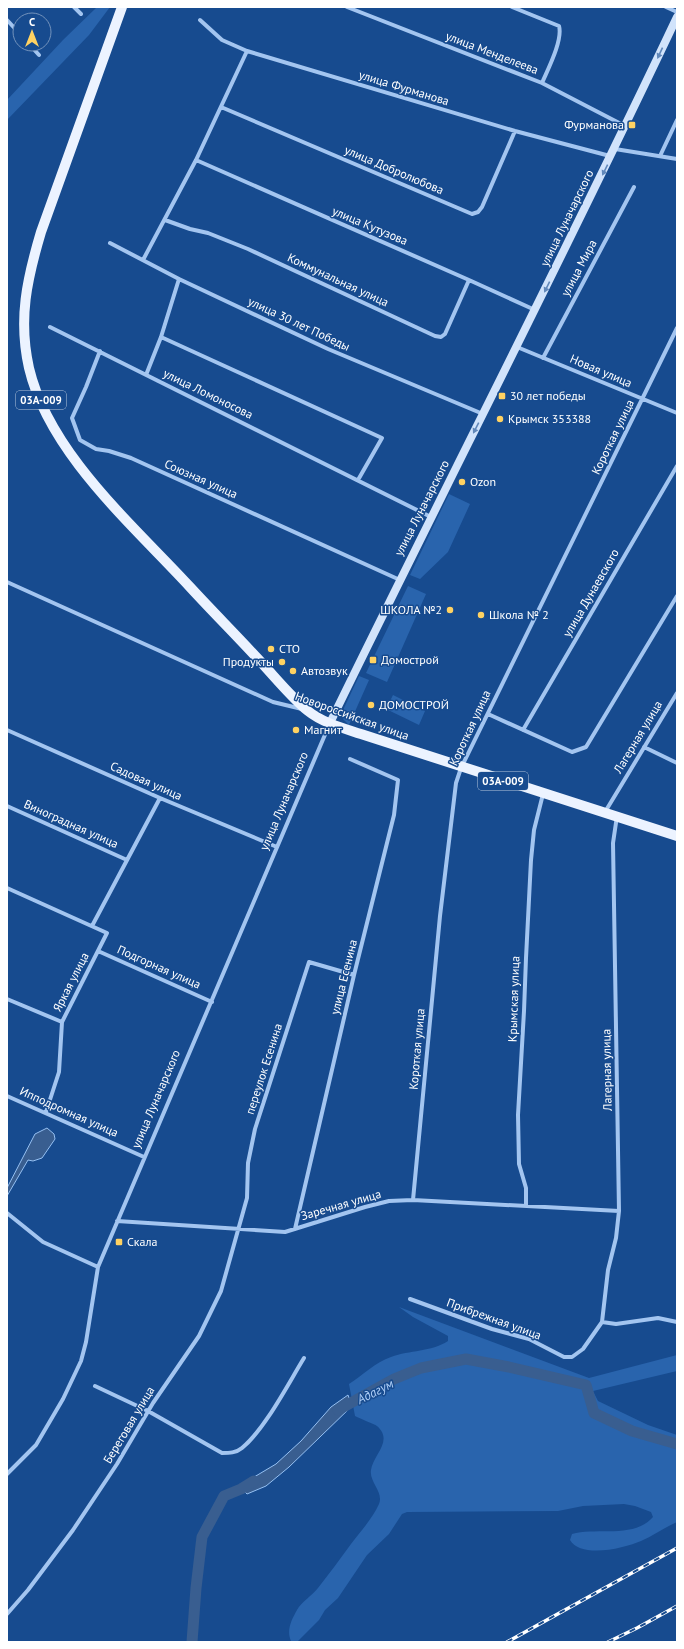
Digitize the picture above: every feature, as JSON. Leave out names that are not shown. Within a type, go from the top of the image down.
[{"type":"main road","name":"03А-009","points":[[122,7],[41,232],[31,266],[23,311],[24,335],[29,369],[38,394],[52,423],[69,452],[91,479],[138,533],[308,710]]},
{"type":"main road","name":"улица Луначарского","points":[[330,723],[431,516],[517,347],[613,152],[677,18]]},
{"type":"main road","name":"Новороссийская улица","points":[[308,710],[330,723],[462,768],[677,836]]},
{"type":"street","points":[[74,7],[81,14]]},
{"type":"street","name":"улица Менделеева","points":[[347,7],[542,83],[625,127]]},
{"type":"street","points":[[512,7],[558,26],[560,31],[558,43],[542,83]]},
{"type":"street","points":[[666,7],[677,12]]},
{"type":"street","name":"улица Фурманова","points":[[200,20],[222,40],[247,51],[515,131],[613,152],[677,159]]},
{"type":"street","points":[[143,260],[196,160],[247,51]]},
{"type":"street","name":"улица Добролюбова","points":[[221,107],[472,214],[478,212],[482,208],[515,131]]},
{"type":"street","points":[[660,156],[677,120]]},
{"type":"street","name":"улица Кутузова","points":[[196,160],[535,310]]},
{"type":"street","name":"улица Мира","points":[[543,358],[634,187]]},
{"type":"street","name":"Коммунальная улица","points":[[165,220],[190,230],[208,233],[248,249],[441,337],[445,334],[469,280]]},
{"type":"street","name":"улица 30 лет Победы","points":[[110,243],[179,279],[328,349],[483,414]]},
{"type":"street","points":[[146,375],[161,336],[179,279]]},
{"type":"street","name":"улица Ломоносова","points":[[50,327],[431,516]]},
{"type":"street","name":"Короткая улица","points":[[413,1200],[440,916],[456,783],[488,714],[677,328]]},
{"type":"street","points":[[161,336],[382,438],[358,480]]},
{"type":"street","name":"Новая улица","points":[[517,347],[677,413]]},
{"type":"street","name":"Союзная улица","points":[[100,351],[72,418],[80,440],[96,449],[109,450],[131,458],[400,580]]},
{"type":"street","name":"улица Дунаевского","points":[[523,730],[677,466]]},
{"type":"street","name":"Новороссийская улица","points":[[7,582],[273,702],[308,710]]},
{"type":"street","points":[[488,714],[572,752],[586,747],[677,596]]},
{"type":"street","name":"Лагерная улица","points":[[605,812],[677,693]]},
{"type":"street","name":"улица Луначарского","points":[[7,1474],[36,1445],[63,1400],[81,1361],[86,1342],[98,1266],[330,723]]},
{"type":"street","name":"Садовая улица","points":[[7,730],[160,798],[277,847]]},
{"type":"street","points":[[644,747],[677,763]]},
{"type":"street","name":"улица Есенина","points":[[295,1229],[354,976],[394,815],[398,780],[350,759]]},
{"type":"street","name":"Крымская улица","points":[[526,1205],[526,1188],[519,1164],[518,1114],[531,860],[534,830],[543,794]]},
{"type":"street","points":[[92,926],[160,798]]},
{"type":"street","name":"Виноградная улица","points":[[7,806],[127,860]]},
{"type":"street","name":"Лагерная улица","points":[[602,1322],[608,1270],[616,1238],[619,1211],[613,843],[617,816]]},
{"type":"street","name":"Подгорная улица","points":[[7,888],[107,933]]},
{"type":"street","name":"Яркая улица","points":[[46,1112],[60,1072],[62,1022],[107,933]]},
{"type":"street","name":"Подгорная улица","points":[[98,950],[212,1002]]},
{"type":"street","name":"переулок Есенина","points":[[238,1230],[247,1198],[248,1163],[255,1129],[309,962],[354,976]]},
{"type":"street","points":[[7,999],[62,1022]]},
{"type":"street","name":"Ипподромная улица","points":[[7,1096],[46,1112],[144,1157]]},
{"type":"street","name":"Заречная улица","points":[[117,1222],[285,1232],[389,1201],[413,1200],[619,1211]]},
{"type":"street","points":[[7,1213],[43,1242],[98,1266]]},
{"type":"street","name":"Береговая улица","points":[[7,1614],[28,1590],[74,1530],[117,1464],[148,1411],[199,1336],[221,1291],[238,1230]]},
{"type":"street","name":"Прибрежная улица","points":[[410,1299],[492,1329],[529,1339],[564,1357],[572,1357],[584,1349],[602,1322]]},
{"type":"street","points":[[602,1322],[616,1324],[658,1318],[677,1322]]},
{"type":"street","points":[[95,1386],[148,1411],[222,1453],[230,1454],[242,1449],[260,1429],[304,1358]]},
{"type":"shaded area","points":[[97,7],[110,7],[89,35],[7,120],[7,100],[63,40]]},
{"type":"shaded area","points":[[449,494],[470,504],[448,552],[420,579],[410,575]]},
{"type":"shaded area","points":[[408,586],[426,594],[387,682],[366,673]]},
{"type":"shaded area","points":[[359,676],[369,680],[349,725],[343,719],[344,708]]},
{"type":"shaded area","points":[[393,695],[425,711],[419,725],[386,709]]},
{"type":"shaded area","points":[[47,1128],[54,1134],[55,1139],[42,1158],[33,1161],[28,1160],[7,1196],[7,1188],[35,1134]]},
{"type":"shaded area","points":[[399,1307],[589,1378],[677,1355],[677,1371],[593,1391],[598,1401],[648,1425],[677,1435],[677,1522],[634,1544],[614,1549],[593,1551],[576,1546],[570,1540],[572,1534],[636,1528],[645,1524],[653,1517],[651,1512],[635,1506],[624,1504],[583,1506],[558,1511],[407,1512],[402,1514],[389,1534],[367,1555],[338,1598],[325,1610],[319,1620],[297,1642],[291,1641],[289,1629],[297,1610],[318,1588],[366,1525],[380,1500],[380,1495],[372,1479],[371,1470],[383,1443],[384,1437],[377,1426],[355,1416],[349,1384],[385,1359],[435,1347],[448,1341],[448,1336],[413,1317]]},
{"type":"shaded area","name":"Адагум","points":[[348,1395],[352,1406],[289,1467],[266,1486],[247,1494],[239,1486],[276,1464],[301,1441],[331,1407]]},
{"type":"waterway","name":"Адагум","points":[[338,1410],[394,1379],[421,1368],[466,1359],[509,1367],[586,1385],[594,1413],[632,1431],[677,1444]]},
{"type":"waterway","name":"Адагум","points":[[192,1642],[202,1537],[224,1496],[241,1489],[254,1481]]},
{"type":"railway","points":[[507,1642],[677,1548]]},
{"type":"railway","points":[[608,1642],[677,1606]]},
{"type":"place","name":"Фурманова","points":[[632,125]]},
{"type":"place","name":"30 лет победы","points":[[502,396]]},
{"type":"place","name":"Крымск 353388","points":[[500,419]]},
{"type":"place","name":"Ozon","points":[[462,482]]},
{"type":"place","name":"ШКОЛА №2","points":[[450,610]]},
{"type":"place","name":"Школа № 2","points":[[481,615]]},
{"type":"place","name":"СТО","points":[[271,649]]},
{"type":"place","name":"Домострой","points":[[373,660]]},
{"type":"place","name":"Продукты","points":[[282,662]]},
{"type":"place","name":"Автозвук","points":[[293,671]]},
{"type":"place","name":"ДОМОСТРОЙ","points":[[371,705]]},
{"type":"place","name":"Магнит","points":[[296,730]]},
{"type":"place","name":"Скала","points":[[119,1242]]}]
